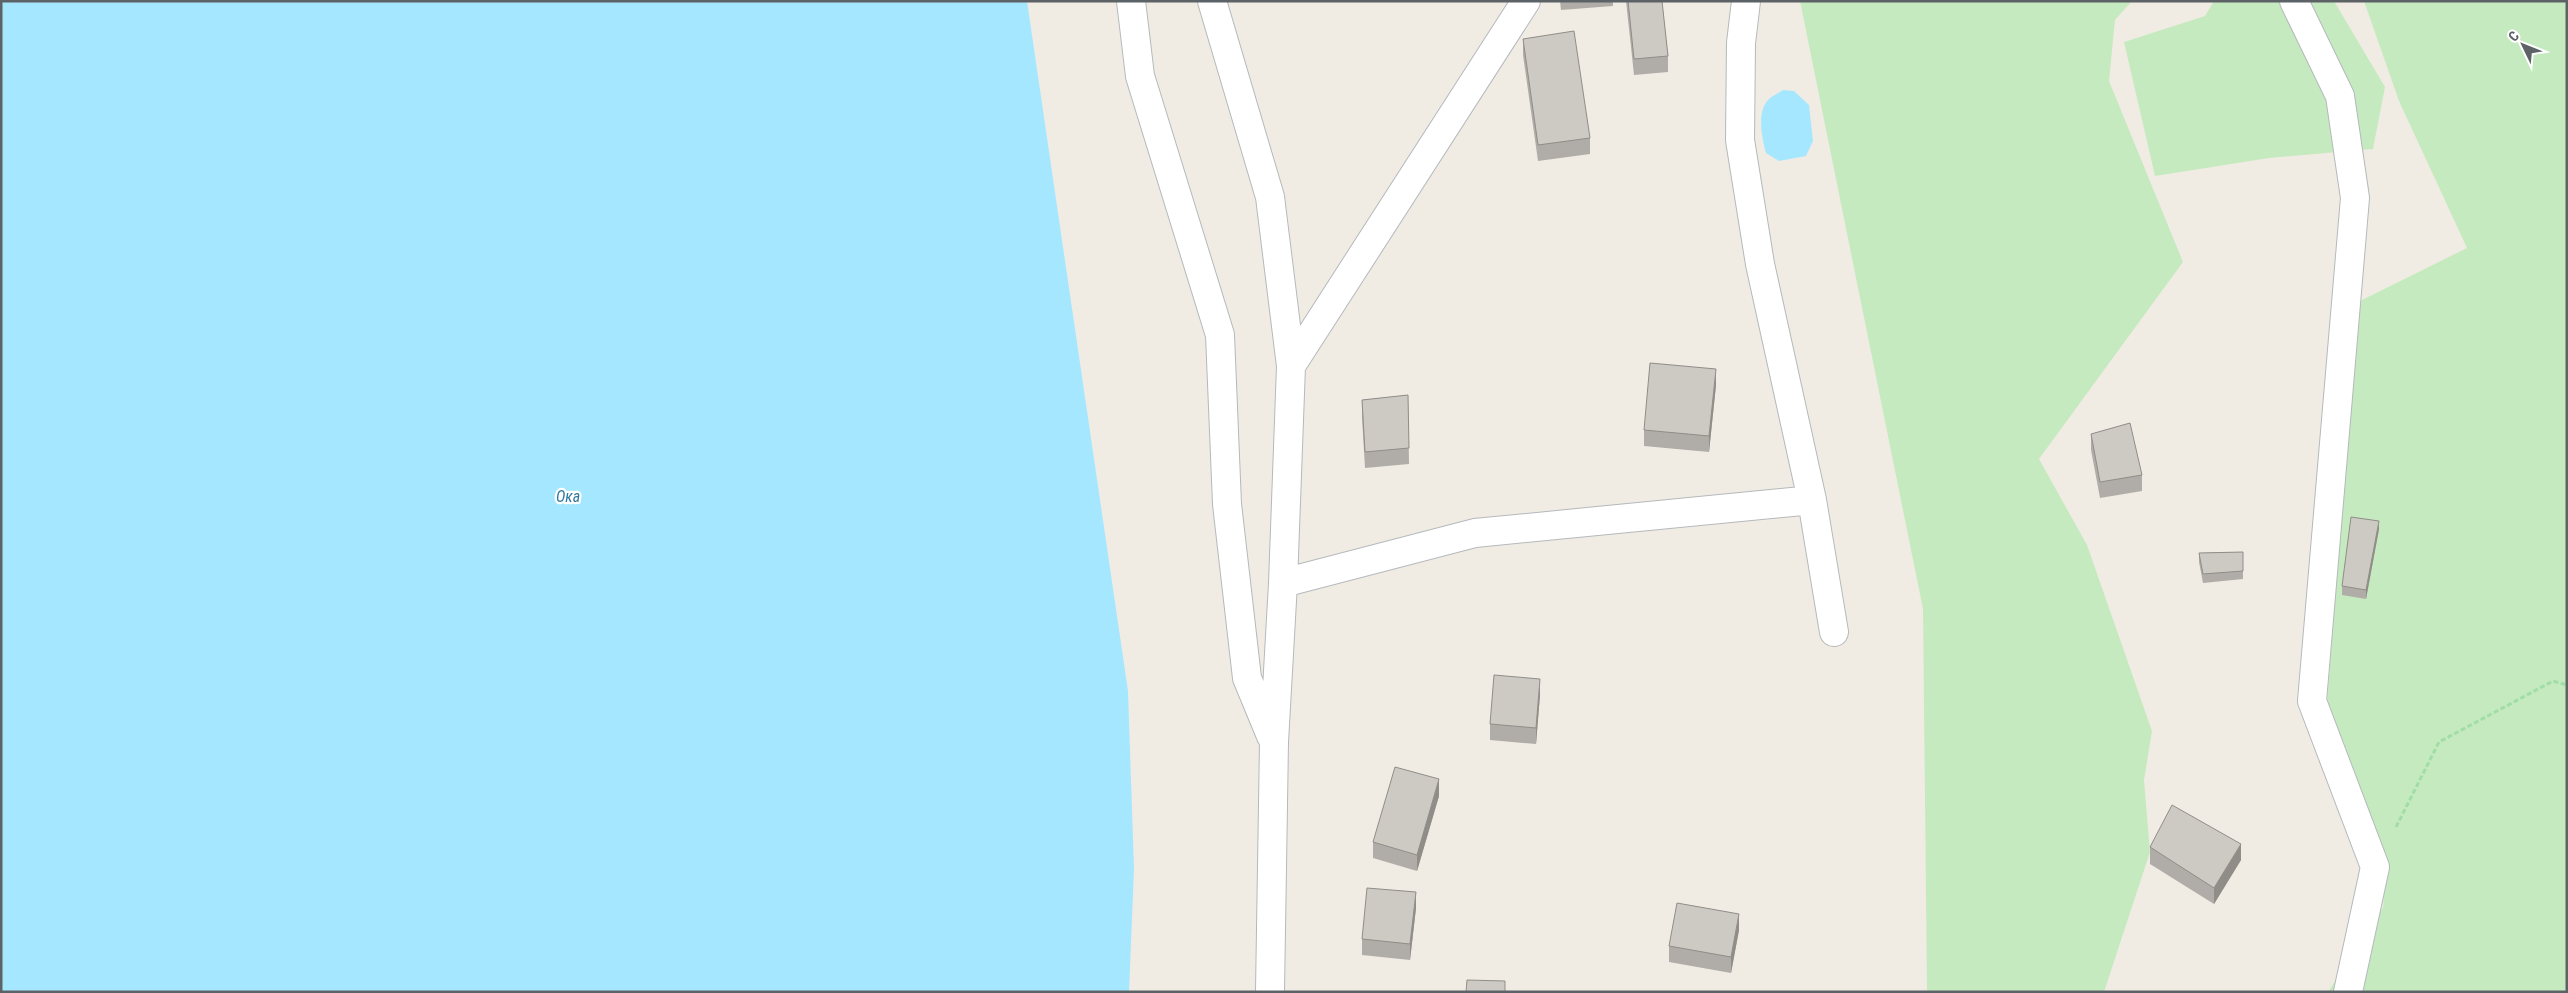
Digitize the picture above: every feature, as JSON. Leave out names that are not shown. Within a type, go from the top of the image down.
[{"type":"lane","points":[[1131,1],[1140,76],[1220,335],[1227,504],[1247,678],[1274,742]]},
{"type":"lane","points":[[1212,1],[1270,197],[1291,366],[1283,583],[1274,742],[1270,992]]},
{"type":"lane","points":[[1291,366],[1526,1]]},
{"type":"lane","points":[[1746,1],[1741,43],[1740,140],[1760,264],[1812,500],[1834,632]]},
{"type":"lane","points":[[2294,1],[2340,96],[2354,198],[2312,701],[2375,867],[2348,992]]},
{"type":"lane","points":[[1283,583],[1475,533],[1812,500]]},
{"type":"path","points":[[2375,867],[2440,742],[2553,681],[2567,685]]},
{"type":"green space","points":[[1800,1],[2132,1],[2115,20],[2109,81],[2183,262],[2039,459],[2087,545],[2152,731],[2144,780],[2150,852],[2104,992],[1927,992],[1923,609]]},
{"type":"green space","points":[[2214,1],[2334,1],[2385,87],[2373,149],[2269,158],[2155,176],[2124,42],[2205,16]]},
{"type":"green space","points":[[2364,1],[2567,1],[2567,992],[2328,992],[2383,907],[2386,870],[2327,702],[2358,302],[2467,248],[2399,101]]},
{"type":"water","name":"Ока","points":[[1,1],[1027,1],[1128,691],[1134,869],[1129,992],[1,992]]},
{"type":"water","points":[[1783,90],[1794,91],[1809,105],[1813,141],[1806,156],[1779,161],[1766,153],[1761,117],[1762,110],[1769,99]]},
{"type":"building","points":[[1628,1],[1662,1],[1668,56],[1634,59]]},
{"type":"building","points":[[1574,31],[1590,138],[1538,145],[1523,39]]},
{"type":"building","points":[[1650,363],[1716,369],[1709,436],[1644,430]]},
{"type":"building","points":[[1408,395],[1409,448],[1365,452],[1362,400]]},
{"type":"building","points":[[2130,423],[2142,475],[2100,482],[2091,434]]},
{"type":"building","points":[[2351,517],[2379,521],[2366,590],[2342,586]]},
{"type":"building","points":[[2243,552],[2243,571],[2203,574],[2199,553]]},
{"type":"building","points":[[1494,675],[1540,679],[1536,728],[1490,724]]},
{"type":"building","points":[[1395,767],[1439,779],[1417,855],[1373,842]]},
{"type":"building","points":[[2172,805],[2241,844],[2214,888],[2150,847]]},
{"type":"building","points":[[1367,888],[1416,892],[1410,944],[1362,939]]},
{"type":"building","points":[[1677,903],[1739,914],[1731,957],[1669,946]]},
{"type":"building","points":[[1467,980],[1505,981],[1505,992],[1466,992]]}]
